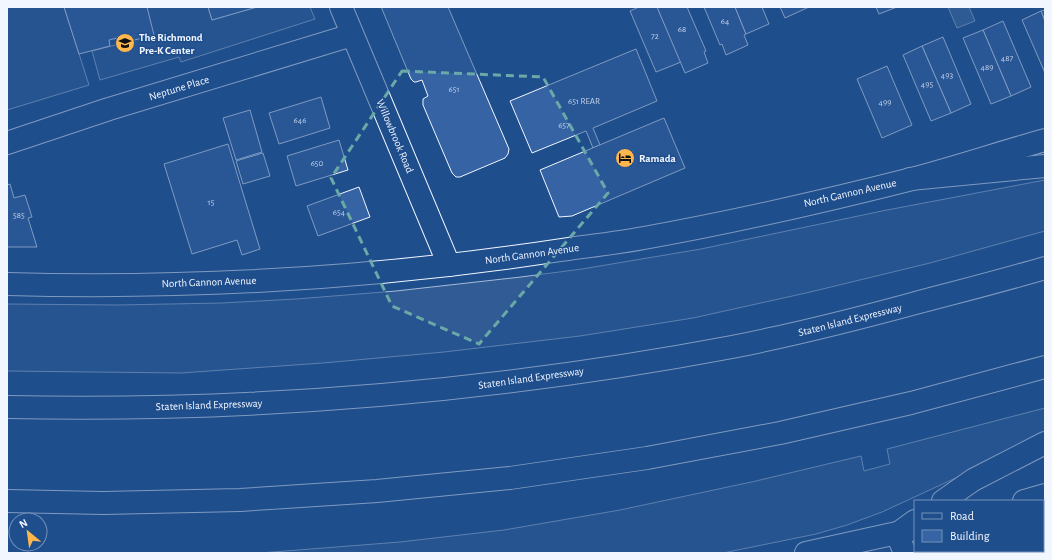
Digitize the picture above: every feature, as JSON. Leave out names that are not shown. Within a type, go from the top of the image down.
[{"type":"main road","name":"Willowbrook Road","points":[[341,7],[449,265]]},
{"type":"main road","name":"Neptune Place","points":[[7,143],[109,109],[352,35]]},
{"type":"main road","name":"North Gannon Avenue","points":[[7,284],[181,284],[248,281],[318,277],[449,265],[506,258],[641,238],[725,222],[910,179],[1045,140]]},
{"type":"main road","points":[[910,179],[1045,166]]},
{"type":"main road","name":"Staten Island Expressway","points":[[7,406],[52,408],[165,407],[323,400],[518,380],[734,346],[866,316],[998,282],[1045,268]]},
{"type":"main road","points":[[7,501],[103,503],[240,500],[377,491],[510,478],[647,458],[780,433],[911,403],[1045,367]]},
{"type":"main road","points":[[944,500],[973,480],[1045,443]]},
{"type":"main road","points":[[1028,500],[1045,495]]},
{"type":"main road","points":[[806,553],[905,539],[914,523]]},
{"type":"highlighted area","points":[[402,71],[543,77],[608,193],[479,344],[392,306],[331,178]]},
{"type":"shaded area","points":[[7,7],[64,7],[89,85],[7,110]]},
{"type":"shaded area","points":[[147,7],[208,7],[212,20],[257,7],[310,7],[315,19],[181,62],[179,57],[100,80],[92,51],[127,42]]},
{"type":"shaded area","points":[[948,7],[969,7],[975,21],[957,28]]},
{"type":"shaded area","points":[[1045,180],[1045,231],[930,263],[693,318],[580,336],[444,352],[323,363],[181,373],[7,371],[7,304],[117,305],[222,303],[396,291],[521,277],[582,269],[701,249],[882,211]]},
{"type":"shaded area","points":[[1045,408],[1045,434],[986,464],[882,512],[847,525],[816,534],[723,553],[260,553],[400,542],[504,530],[620,510],[756,481],[861,456],[864,471],[890,464],[887,449]]},
{"type":"building","points":[[64,7],[147,7],[154,35],[127,42],[126,36],[109,40],[110,46],[79,54]]},
{"type":"building","points":[[208,7],[257,7],[212,20]]},
{"type":"building","points":[[382,7],[448,7],[509,149],[505,158],[460,177],[456,177],[452,173],[423,105],[423,99],[428,96],[422,80],[414,82],[411,79]]},
{"type":"building","points":[[639,7],[657,7],[681,62],[656,72],[630,11]]},
{"type":"building","points":[[657,7],[687,7],[706,51],[704,52],[708,63],[685,73]]},
{"type":"building","points":[[704,7],[735,7],[746,34],[744,35],[748,45],[726,55],[722,44],[720,45]]},
{"type":"building","points":[[735,7],[762,7],[769,24],[746,34]]},
{"type":"building","points":[[780,7],[809,7],[785,18]]},
{"type":"building","points":[[876,7],[897,7],[879,14]]},
{"type":"building","points":[[1045,10],[1045,21],[1041,11]]},
{"type":"building","points":[[1041,11],[1045,21],[1045,73],[1022,20]]},
{"type":"building","points":[[1003,21],[1031,87],[1011,96],[983,30]]},
{"type":"building","points":[[983,30],[1011,96],[991,104],[963,38]]},
{"type":"building","points":[[943,37],[971,104],[951,113],[922,46]]},
{"type":"building","points":[[922,46],[951,113],[931,121],[903,55]]},
{"type":"building","points":[[636,49],[657,101],[593,128],[600,145],[593,148],[586,131],[532,153],[510,101]]},
{"type":"building","points":[[887,66],[912,125],[882,138],[857,79]]},
{"type":"building","points":[[321,97],[330,128],[279,144],[269,113]]},
{"type":"building","points":[[250,110],[262,152],[236,160],[223,118]]},
{"type":"building","name":"Ramada","points":[[664,118],[685,168],[572,216],[559,217],[540,170]]},
{"type":"building","points":[[339,140],[348,170],[296,186],[287,156]]},
{"type":"building","points":[[228,144],[260,249],[242,255],[237,240],[192,254],[164,164]]},
{"type":"building","points":[[263,153],[270,176],[243,184],[236,161]]},
{"type":"building","points":[[10,184],[14,198],[25,195],[32,217],[28,218],[37,247],[7,247],[7,185]]},
{"type":"building","points":[[359,187],[370,217],[318,236],[307,206]]},
{"type":"place","name":"The Richmond Pre-K Center","points":[[125,43]]},
{"type":"place","name":"Ramada","points":[[625,158]]}]
